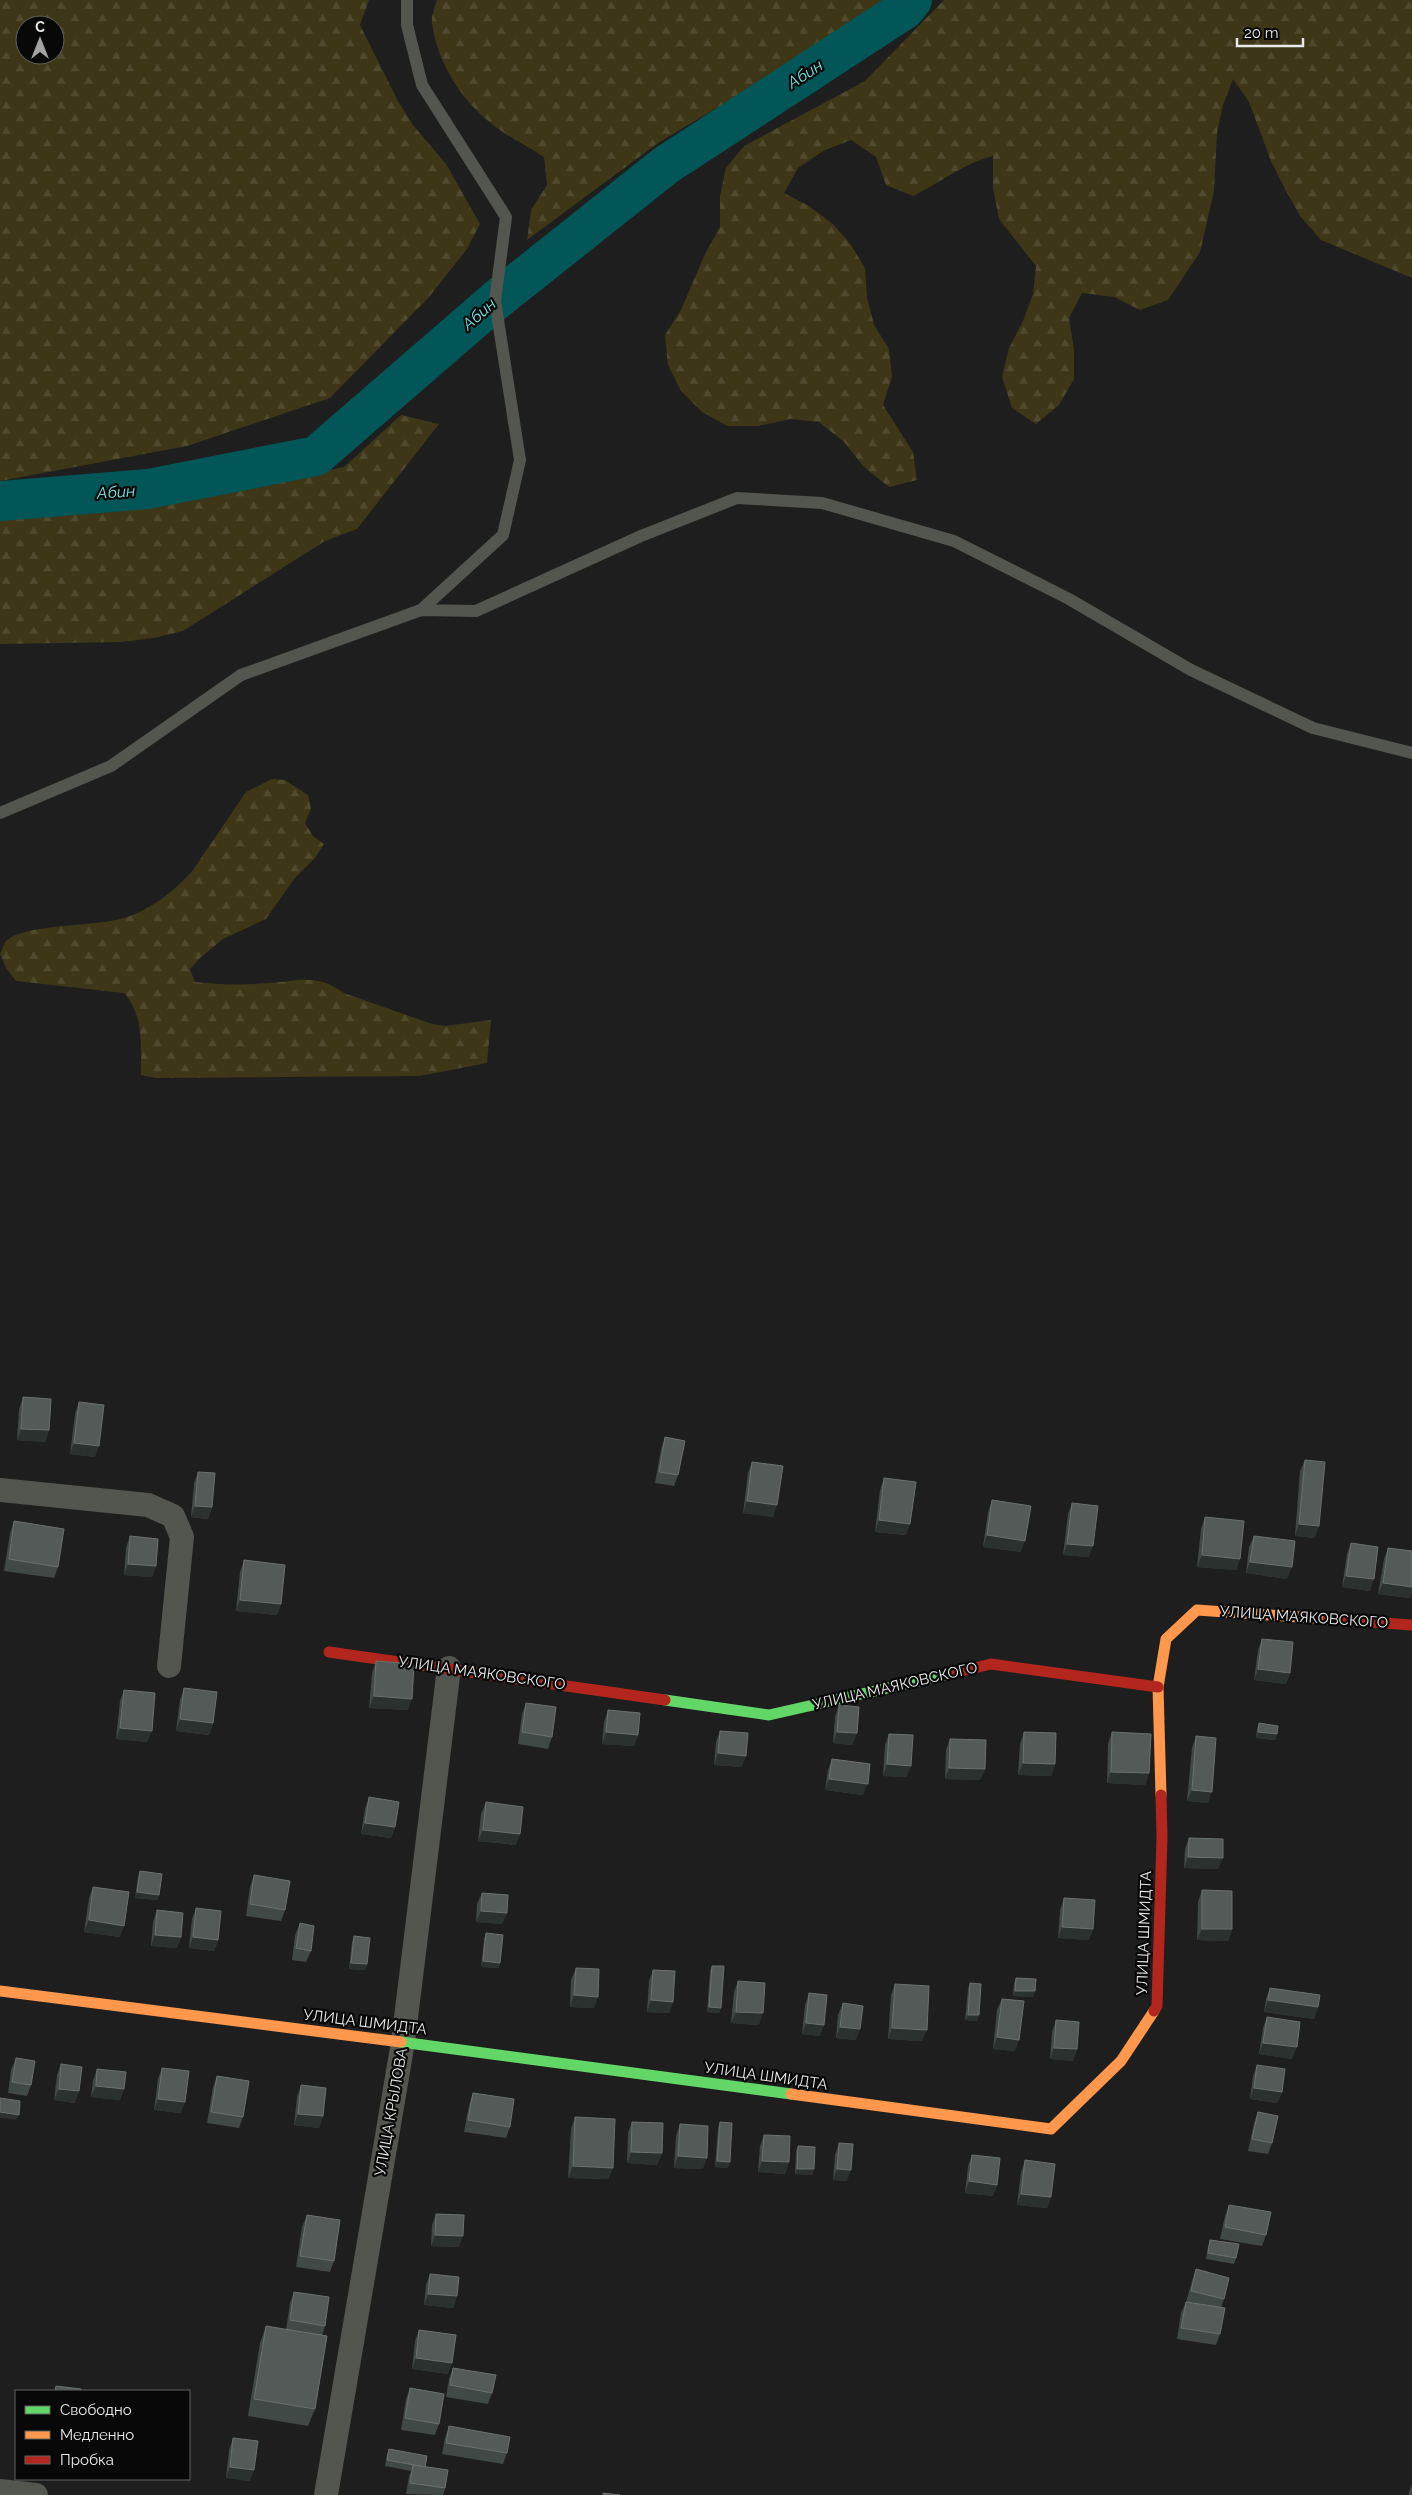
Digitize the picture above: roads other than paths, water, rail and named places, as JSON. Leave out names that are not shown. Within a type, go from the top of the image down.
[{"type":"street","points":[[0,1490],[148,1506],[173,1516],[182,1537],[169,1666]]},
{"type":"street","name":"УЛИЦА МАЯКОВСКОГО","points":[[330,1652],[769,1715],[991,1664],[1158,1687],[1166,1639],[1197,1610],[1412,1625]]},
{"type":"street","name":"УЛИЦА КРЫЛОВА","points":[[326,2495],[403,2042],[449,1668]]},
{"type":"street","name":"УЛИЦА ШМИДТА","points":[[0,1991],[403,2042],[1051,2129],[1121,2061],[1157,2006],[1162,1837],[1158,1687]]},
{"type":"street","points":[[0,2491],[36,2495]]},
{"type":"lane","points":[[407,0],[407,24],[422,86],[506,217],[495,301],[520,460],[503,535],[421,610]]},
{"type":"lane","points":[[0,813],[111,766],[241,675],[421,610],[476,611],[641,536],[737,498],[822,503],[954,541],[1069,599],[1191,670],[1313,728],[1412,753]]},
{"type":"waterway","name":"Абин","points":[[0,501],[148,489],[316,456],[495,301],[666,165],[905,9],[912,0]]}]
